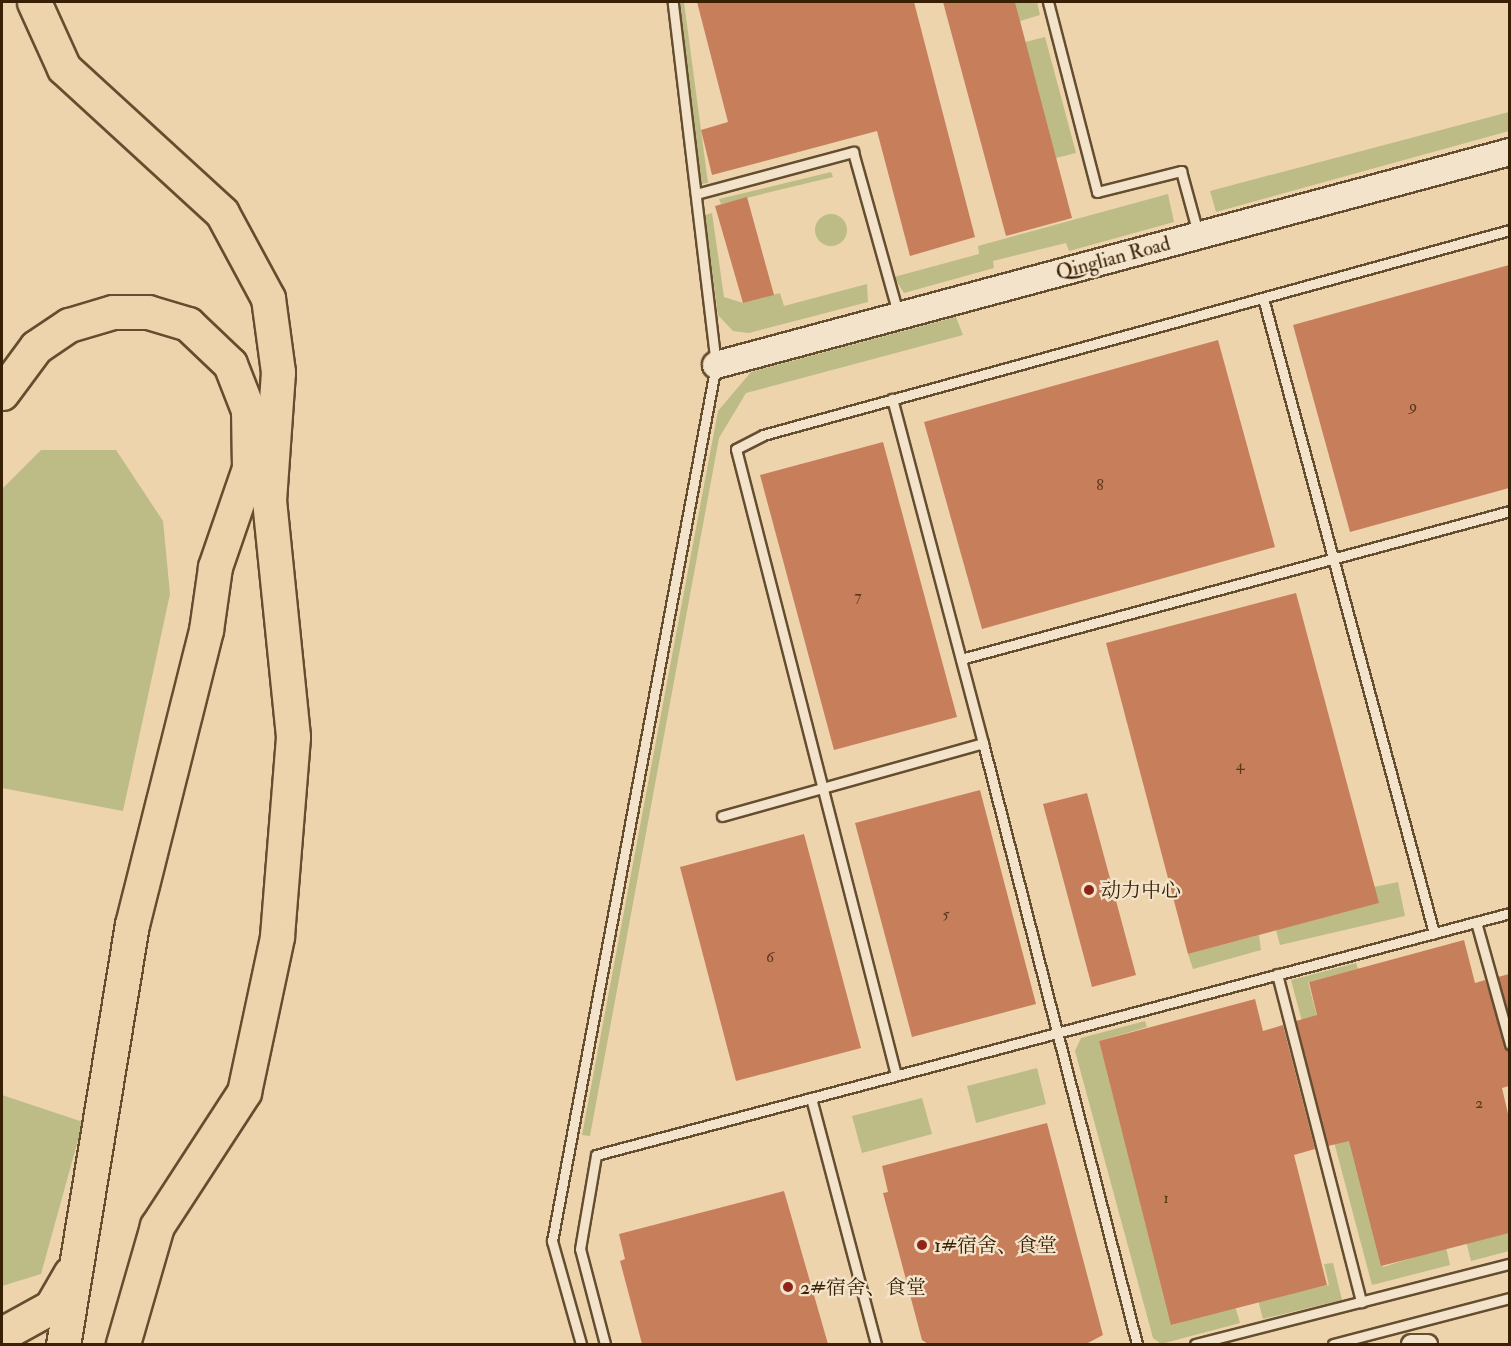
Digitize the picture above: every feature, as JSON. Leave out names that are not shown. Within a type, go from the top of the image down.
[{"type":"highway","points":[[34,2],[64,68],[222,213],[268,298],[278,372],[269,500],[293,737],[277,937],[244,1092],[157,1227],[123,1344]]},
{"type":"highway","points":[[2,393],[36,347],[69,325],[114,312],[148,312],[188,324],[230,364],[248,410],[249,468],[215,567],[206,630],[132,924],[63,1344]]},
{"type":"highway","points":[[2,1334],[51,1307],[78,1262]]},
{"type":"street","name":"Qinglian Road","points":[[716,364],[1509,152]]},
{"type":"street","points":[[1411,1344],[1428,1344]]},
{"type":"lane","points":[[581,1344],[552,1241],[716,364],[673,2]]},
{"type":"lane","points":[[1048,2],[1097,192],[1181,171],[1198,236]]},
{"type":"lane","points":[[696,194],[853,152],[899,315]]},
{"type":"lane","points":[[896,1075],[736,449],[763,435],[1509,230]]},
{"type":"lane","points":[[1263,298],[1434,933]]},
{"type":"lane","points":[[892,399],[1058,1031],[1137,1344]]},
{"type":"lane","points":[[961,660],[1509,511]]},
{"type":"lane","points":[[722,816],[982,742]]},
{"type":"lane","points":[[604,1344],[580,1249],[596,1155],[1509,913]]},
{"type":"lane","points":[[1476,922],[1509,1044]]},
{"type":"lane","points":[[1277,974],[1361,1302]]},
{"type":"lane","points":[[811,1098],[876,1344]]},
{"type":"lane","points":[[1195,1344],[1509,1264]]},
{"type":"lane","points":[[1333,1344],[1509,1298]]},
{"type":"shaded area","points":[[678,2],[684,2],[708,183],[700,184]]},
{"type":"shaded area","points":[[1015,2],[1037,2],[1040,15],[1020,21]]},
{"type":"shaded area","points":[[1045,37],[1076,153],[1056,158],[1025,42]]},
{"type":"shaded area","points":[[1509,112],[1509,131],[1216,212],[1210,191]]},
{"type":"shaded area","points":[[831,172],[833,177],[721,204],[719,199]]},
{"type":"shaded area","points":[[1168,194],[1174,222],[1069,251],[1066,243],[993,261],[994,268],[904,293],[894,277],[979,254],[978,246]]},
{"type":"shaded area","points":[[712,213],[724,297],[743,303],[780,293],[784,306],[867,284],[868,302],[749,333],[733,331],[718,315],[705,215]]},
{"type":"shaded area","points":[[831,214],[842,219],[847,230],[842,241],[831,246],[820,241],[815,230],[820,219]]},
{"type":"shaded area","points":[[956,317],[963,335],[746,393],[719,438],[590,1136],[582,1135],[718,411],[751,372]]},
{"type":"shaded area","points":[[41,450],[116,450],[163,521],[170,594],[123,811],[2,788],[2,489]]},
{"type":"shaded area","points":[[1398,882],[1405,916],[1280,945],[1276,930],[1378,903],[1374,887]]},
{"type":"shaded area","points":[[1259,935],[1261,950],[1193,969],[1188,954]]},
{"type":"shaded area","points":[[1356,963],[1358,969],[1308,982],[1383,1267],[1446,1247],[1450,1265],[1372,1285],[1291,980]]},
{"type":"shaded area","points":[[1145,1021],[1147,1027],[1099,1041],[1172,1325],[1235,1306],[1240,1323],[1161,1344],[1153,1338],[1075,1051],[1081,1038]]},
{"type":"shaded area","points":[[1037,1068],[1046,1104],[976,1123],[967,1086]]},
{"type":"shaded area","points":[[2,1095],[83,1122],[41,1274],[2,1286]]},
{"type":"shaded area","points":[[922,1098],[932,1134],[862,1153],[852,1116]]},
{"type":"shaded area","points":[[1509,1233],[1509,1251],[1471,1261],[1466,1241]]},
{"type":"shaded area","points":[[1333,1263],[1342,1300],[1263,1319],[1258,1300],[1329,1285],[1324,1264]]},
{"type":"building","points":[[697,2],[914,2],[975,237],[910,256],[877,131],[712,175],[701,130],[728,122]]},
{"type":"building","points":[[943,2],[1015,2],[1072,218],[1006,236]]},
{"type":"building","points":[[747,197],[774,295],[743,303],[715,206]]},
{"type":"building","points":[[1509,265],[1509,488],[1350,532],[1293,325]]},
{"type":"building","points":[[1218,340],[1275,547],[982,629],[924,422]]},
{"type":"building","points":[[883,442],[957,717],[834,750],[760,475]]},
{"type":"building","points":[[1296,593],[1379,903],[1188,954],[1106,643]]},
{"type":"building","points":[[980,790],[1036,1004],[912,1037],[855,823]]},
{"type":"building","name":"动力中心","points":[[1087,793],[1136,975],[1092,987],[1043,804]]},
{"type":"building","points":[[804,834],[861,1048],[736,1081],[680,867]]},
{"type":"building","points":[[1464,940],[1475,983],[1485,980],[1509,1051],[1509,1086],[1502,1088],[1509,1118],[1509,1233],[1381,1266],[1349,1141],[1328,1146],[1296,1021],[1317,1015],[1309,982]]},
{"type":"building","points":[[1509,974],[1509,1017],[1498,977]]},
{"type":"building","points":[[1255,999],[1263,1031],[1283,1025],[1315,1149],[1294,1155],[1327,1285],[1171,1325],[1099,1041]]},
{"type":"building","points":[[1047,1123],[1103,1335],[1086,1344],[928,1344],[922,1340],[883,1193],[888,1192],[882,1166]]},
{"type":"building","points":[[784,1191],[828,1344],[642,1344],[620,1261],[625,1259],[619,1234]]},
{"type":"place","name":"动力中心","points":[[1089,890]]},
{"type":"place","name":"1#宿舍、食堂","points":[[922,1245]]},
{"type":"place","name":"2#宿舍、食堂","points":[[788,1287]]}]
